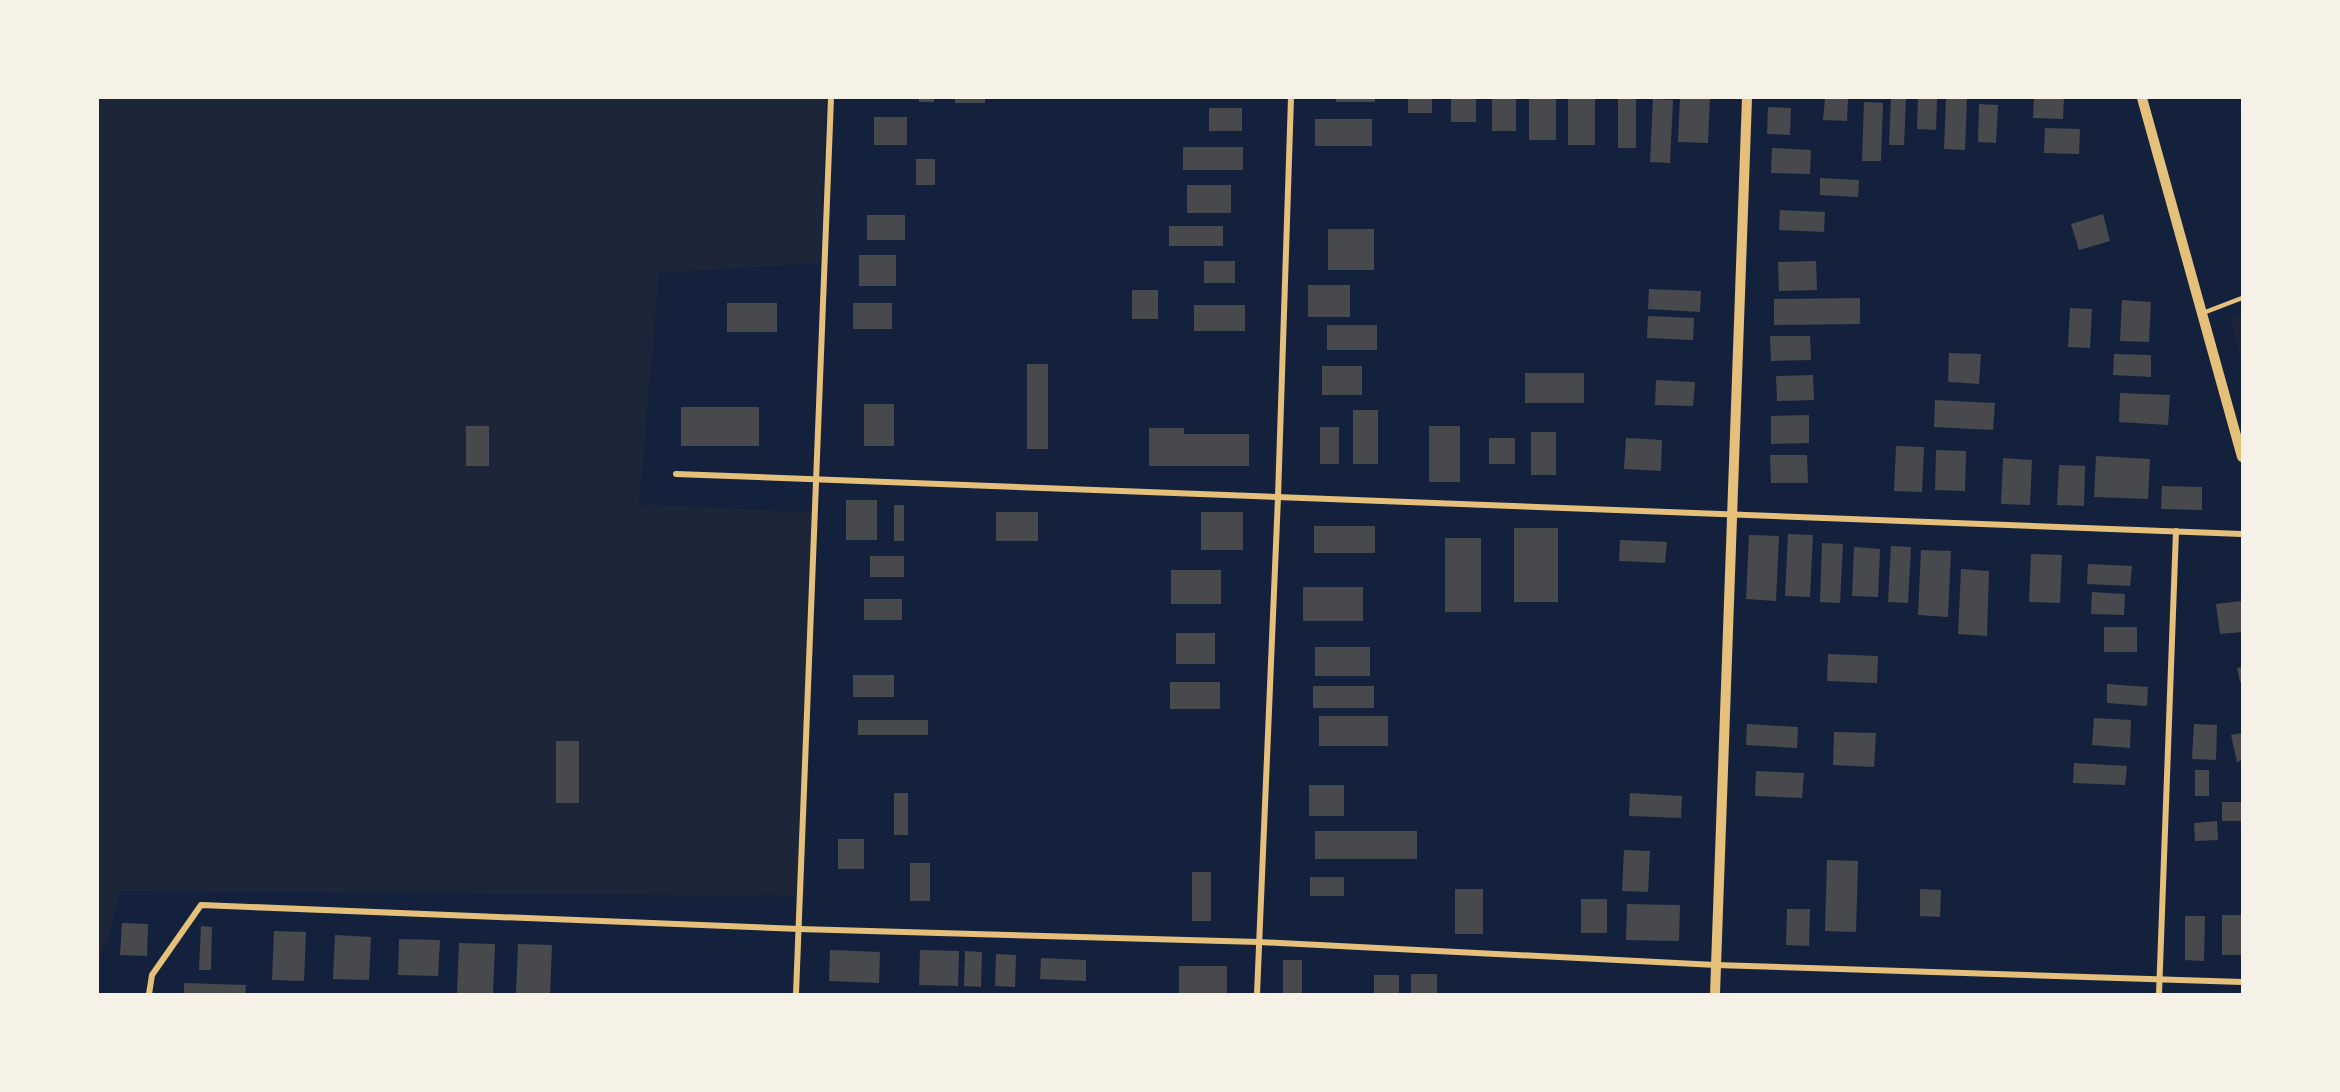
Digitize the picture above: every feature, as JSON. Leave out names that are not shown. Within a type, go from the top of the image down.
[{"type":"street","points":[[796,994],[831,98]]},
{"type":"street","points":[[1257,994],[1278,497],[1291,98]]},
{"type":"street","points":[[1715,994],[1747,98]]},
{"type":"street","points":[[2142,98],[2242,457]]},
{"type":"street","points":[[676,474],[2242,534]]},
{"type":"street","points":[[2159,994],[2176,531]]},
{"type":"street","points":[[149,994],[152,975],[201,905],[799,929],[1259,942],[1716,965],[2242,982]]},
{"type":"lane","points":[[2203,313],[2242,298]]},
{"type":"shaded area","points":[[98,98],[826,98],[821,263],[659,273],[639,504],[818,513],[804,896],[120,891],[108,939],[98,961]]},
{"type":"shaded area","points":[[2242,313],[2242,363],[2231,318]]},
{"type":"building","points":[[919,98],[934,98],[934,102],[919,102]]},
{"type":"building","points":[[955,98],[985,98],[985,103],[955,103]]},
{"type":"building","points":[[1336,98],[1375,98],[1375,102],[1336,102]]},
{"type":"building","points":[[1408,98],[1432,98],[1432,113],[1408,113]]},
{"type":"building","points":[[1451,98],[1476,98],[1476,122],[1451,122]]},
{"type":"building","points":[[1492,98],[1516,98],[1516,131],[1492,131]]},
{"type":"building","points":[[1529,98],[1556,98],[1556,140],[1529,140]]},
{"type":"building","points":[[1568,98],[1595,98],[1595,145],[1568,145]]},
{"type":"building","points":[[1618,98],[1636,98],[1636,148],[1618,148]]},
{"type":"building","points":[[1680,98],[1710,98],[1708,143],[1678,142]]},
{"type":"building","points":[[1825,98],[1848,98],[1847,121],[1823,120]]},
{"type":"building","points":[[1891,98],[1906,99],[1904,145],[1889,145]]},
{"type":"building","points":[[1918,98],[1937,98],[1936,130],[1917,129]]},
{"type":"building","points":[[1946,98],[1967,98],[1965,150],[1944,149]]},
{"type":"building","points":[[2034,98],[2064,98],[2063,119],[2033,118]]},
{"type":"building","points":[[1653,99],[1673,100],[1670,163],[1650,162]]},
{"type":"building","points":[[1864,102],[1883,103],[1881,161],[1862,161]]},
{"type":"building","points":[[1979,104],[1998,105],[1996,143],[1978,142]]},
{"type":"building","points":[[1768,107],[1791,108],[1790,135],[1767,134]]},
{"type":"building","points":[[1209,108],[1242,108],[1242,131],[1209,131]]},
{"type":"building","points":[[874,117],[907,117],[907,145],[874,145]]},
{"type":"building","points":[[1315,119],[1372,119],[1372,146],[1315,146]]},
{"type":"building","points":[[2045,128],[2080,129],[2079,154],[2044,153]]},
{"type":"building","points":[[1183,147],[1243,147],[1243,170],[1183,170]]},
{"type":"building","points":[[1772,148],[1811,150],[1810,174],[1771,173]]},
{"type":"building","points":[[916,159],[935,159],[935,185],[916,185]]},
{"type":"building","points":[[1820,178],[1859,180],[1858,197],[1820,195]]},
{"type":"building","points":[[1187,185],[1231,185],[1231,213],[1187,213]]},
{"type":"building","points":[[1780,210],[1825,212],[1824,232],[1779,230]]},
{"type":"building","points":[[2103,214],[2110,241],[2079,250],[2071,224]]},
{"type":"building","points":[[867,215],[905,215],[905,240],[867,240]]},
{"type":"building","points":[[1169,226],[1223,226],[1223,246],[1169,246]]},
{"type":"building","points":[[1328,229],[1374,229],[1374,270],[1328,270]]},
{"type":"building","points":[[859,255],[896,255],[896,286],[859,286]]},
{"type":"building","points":[[1204,261],[1235,261],[1235,283],[1204,283]]},
{"type":"building","points":[[1816,261],[1817,290],[1779,291],[1778,262]]},
{"type":"building","points":[[1308,285],[1350,285],[1350,317],[1308,317]]},
{"type":"building","points":[[1649,289],[1701,291],[1700,312],[1648,309]]},
{"type":"building","points":[[1132,290],[1158,290],[1158,319],[1132,319]]},
{"type":"building","points":[[1860,298],[1860,324],[1774,325],[1774,299]]},
{"type":"building","points":[[2122,300],[2151,302],[2149,342],[2120,341]]},
{"type":"building","points":[[727,303],[777,303],[777,332],[727,332]]},
{"type":"building","points":[[853,303],[892,303],[892,329],[853,329]]},
{"type":"building","points":[[1194,305],[1245,305],[1245,331],[1194,331]]},
{"type":"building","points":[[2070,308],[2092,309],[2090,348],[2068,347]]},
{"type":"building","points":[[1648,316],[1694,318],[1693,340],[1647,338]]},
{"type":"building","points":[[1327,325],[1377,325],[1377,350],[1327,350]]},
{"type":"building","points":[[1770,336],[1810,336],[1811,360],[1771,361]]},
{"type":"building","points":[[1949,353],[1981,354],[1979,384],[1948,382]]},
{"type":"building","points":[[2114,354],[2151,355],[2151,377],[2113,375]]},
{"type":"building","points":[[1027,364],[1048,364],[1048,449],[1027,449]]},
{"type":"building","points":[[1322,366],[1362,366],[1362,395],[1322,395]]},
{"type":"building","points":[[1525,373],[1584,373],[1584,403],[1525,403]]},
{"type":"building","points":[[1813,375],[1814,400],[1777,401],[1776,376]]},
{"type":"building","points":[[1656,380],[1695,382],[1693,406],[1655,405]]},
{"type":"building","points":[[2120,393],[2170,395],[2168,425],[2119,422]]},
{"type":"building","points":[[1935,400],[1995,403],[1993,430],[1934,427]]},
{"type":"building","points":[[864,404],[894,404],[894,446],[864,446]]},
{"type":"building","points":[[681,407],[759,407],[759,446],[681,446]]},
{"type":"building","points":[[1353,410],[1378,410],[1378,464],[1353,464]]},
{"type":"building","points":[[1809,415],[1809,443],[1771,444],[1771,416]]},
{"type":"building","points":[[466,426],[489,426],[489,466],[466,466]]},
{"type":"building","points":[[1429,426],[1460,426],[1460,482],[1429,482]]},
{"type":"building","points":[[1320,427],[1339,427],[1339,464],[1320,464]]},
{"type":"building","points":[[1149,428],[1184,428],[1184,434],[1249,434],[1249,466],[1149,466]]},
{"type":"building","points":[[1531,432],[1556,432],[1556,475],[1531,475]]},
{"type":"building","points":[[1489,438],[1515,438],[1515,464],[1489,464]]},
{"type":"building","points":[[1626,438],[1662,440],[1661,471],[1624,469]]},
{"type":"building","points":[[1896,446],[1924,447],[1922,492],[1894,491]]},
{"type":"building","points":[[1936,450],[1966,451],[1965,491],[1935,490]]},
{"type":"building","points":[[1770,455],[1807,455],[1808,483],[1771,483]]},
{"type":"building","points":[[2096,456],[2150,459],[2148,499],[2094,497]]},
{"type":"building","points":[[2003,458],[2032,460],[2030,505],[2001,504]]},
{"type":"building","points":[[2059,465],[2085,466],[2084,506],[2057,505]]},
{"type":"building","points":[[2162,486],[2202,487],[2202,510],[2161,509]]},
{"type":"building","points":[[846,500],[877,500],[877,540],[846,540]]},
{"type":"building","points":[[894,505],[904,505],[904,541],[894,541]]},
{"type":"building","points":[[996,512],[1038,512],[1038,541],[996,541]]},
{"type":"building","points":[[1201,512],[1243,512],[1243,550],[1201,550]]},
{"type":"building","points":[[1314,526],[1375,526],[1375,553],[1314,553]]},
{"type":"building","points":[[1514,528],[1558,528],[1558,602],[1514,602]]},
{"type":"building","points":[[1788,534],[1813,535],[1810,597],[1785,596]]},
{"type":"building","points":[[1749,535],[1779,536],[1776,601],[1746,599]]},
{"type":"building","points":[[1445,538],[1481,538],[1481,612],[1445,612]]},
{"type":"building","points":[[1620,540],[1667,542],[1665,563],[1619,561]]},
{"type":"building","points":[[1822,543],[1843,544],[1840,603],[1820,602]]},
{"type":"building","points":[[1891,546],[1911,547],[1908,603],[1888,602]]},
{"type":"building","points":[[1854,547],[1880,549],[1878,597],[1852,596]]},
{"type":"building","points":[[1921,550],[1951,551],[1948,617],[1918,615]]},
{"type":"building","points":[[2031,554],[2062,555],[2060,603],[2029,602]]},
{"type":"building","points":[[870,556],[904,556],[904,577],[870,577]]},
{"type":"building","points":[[2088,564],[2132,566],[2130,586],[2087,584]]},
{"type":"building","points":[[1961,569],[1989,571],[1987,636],[1958,634]]},
{"type":"building","points":[[1171,570],[1221,570],[1221,604],[1171,604]]},
{"type":"building","points":[[1303,587],[1363,587],[1363,621],[1303,621]]},
{"type":"building","points":[[2092,592],[2125,594],[2124,615],[2091,614]]},
{"type":"building","points":[[864,599],[902,599],[902,620],[864,620]]},
{"type":"building","points":[[2242,601],[2242,632],[2220,634],[2216,604]]},
{"type":"building","points":[[2104,627],[2137,627],[2137,652],[2104,652]]},
{"type":"building","points":[[1176,633],[1215,633],[1215,664],[1176,664]]},
{"type":"building","points":[[1315,647],[1370,647],[1370,676],[1315,676]]},
{"type":"building","points":[[1828,654],[1878,656],[1877,683],[1827,681]]},
{"type":"building","points":[[2242,667],[2242,682],[2240,682],[2237,668]]},
{"type":"building","points":[[853,675],[894,675],[894,697],[853,697]]},
{"type":"building","points":[[1170,682],[1220,682],[1220,709],[1170,709]]},
{"type":"building","points":[[2107,684],[2148,687],[2147,706],[2107,703]]},
{"type":"building","points":[[1313,686],[1374,686],[1374,708],[1313,708]]},
{"type":"building","points":[[1319,716],[1388,716],[1388,746],[1319,746]]},
{"type":"building","points":[[2094,718],[2131,720],[2130,748],[2092,745]]},
{"type":"building","points":[[858,720],[928,720],[928,735],[858,735]]},
{"type":"building","points":[[1747,724],[1798,727],[1797,748],[1746,745]]},
{"type":"building","points":[[2194,724],[2217,725],[2216,760],[2192,759]]},
{"type":"building","points":[[1834,732],[1876,733],[1874,767],[1833,765]]},
{"type":"building","points":[[2242,733],[2242,760],[2237,762],[2231,735]]},
{"type":"building","points":[[556,741],[579,741],[579,803],[556,803]]},
{"type":"building","points":[[2074,763],[2127,766],[2125,785],[2073,783]]},
{"type":"building","points":[[2195,770],[2209,770],[2209,796],[2195,796]]},
{"type":"building","points":[[1756,771],[1804,773],[1802,798],[1755,796]]},
{"type":"building","points":[[1309,785],[1344,785],[1344,816],[1309,816]]},
{"type":"building","points":[[894,793],[908,793],[908,835],[894,835]]},
{"type":"building","points":[[1630,793],[1682,796],[1681,818],[1629,816]]},
{"type":"building","points":[[2222,802],[2242,802],[2242,821],[2222,821]]},
{"type":"building","points":[[2217,821],[2218,840],[2195,841],[2194,823]]},
{"type":"building","points":[[1315,831],[1417,831],[1417,859],[1315,859]]},
{"type":"building","points":[[838,839],[864,839],[864,869],[838,869]]},
{"type":"building","points":[[1624,850],[1650,851],[1648,892],[1622,891]]},
{"type":"building","points":[[1827,860],[1858,861],[1856,932],[1825,931]]},
{"type":"building","points":[[910,863],[930,863],[930,901],[910,901]]},
{"type":"building","points":[[1192,872],[1211,872],[1211,921],[1192,921]]},
{"type":"building","points":[[1310,877],[1344,877],[1344,896],[1310,896]]},
{"type":"building","points":[[1455,889],[1483,889],[1483,934],[1455,934]]},
{"type":"building","points":[[1920,889],[1941,890],[1940,917],[1920,916]]},
{"type":"building","points":[[1581,899],[1607,899],[1607,933],[1581,933]]},
{"type":"building","points":[[1627,904],[1680,905],[1679,941],[1626,940]]},
{"type":"building","points":[[1787,909],[1810,909],[1809,946],[1786,945]]},
{"type":"building","points":[[2222,915],[2242,915],[2242,955],[2222,955]]},
{"type":"building","points":[[2185,916],[2205,916],[2204,961],[2185,960]]},
{"type":"building","points":[[122,923],[148,924],[147,956],[120,955]]},
{"type":"building","points":[[201,926],[212,927],[211,970],[199,970]]},
{"type":"building","points":[[274,931],[306,932],[304,981],[272,980]]},
{"type":"building","points":[[335,935],[371,937],[369,980],[333,979]]},
{"type":"building","points":[[399,939],[440,940],[438,976],[398,975]]},
{"type":"building","points":[[459,943],[495,944],[493,994],[457,993]]},
{"type":"building","points":[[518,944],[552,945],[550,994],[516,994]]},
{"type":"building","points":[[830,950],[880,952],[879,983],[829,981]]},
{"type":"building","points":[[920,950],[959,951],[958,986],[919,985]]},
{"type":"building","points":[[965,951],[982,952],[981,987],[964,986]]},
{"type":"building","points":[[996,954],[1016,955],[1015,987],[995,986]]},
{"type":"building","points":[[1041,958],[1086,960],[1086,981],[1040,979]]},
{"type":"building","points":[[1283,960],[1302,960],[1302,993],[1283,993]]},
{"type":"building","points":[[1179,966],[1227,966],[1227,994],[1179,994]]},
{"type":"building","points":[[1411,974],[1437,974],[1437,994],[1411,994]]},
{"type":"building","points":[[1374,975],[1399,975],[1399,994],[1374,994]]},
{"type":"building","points":[[184,983],[246,985],[245,994],[184,994]]}]
